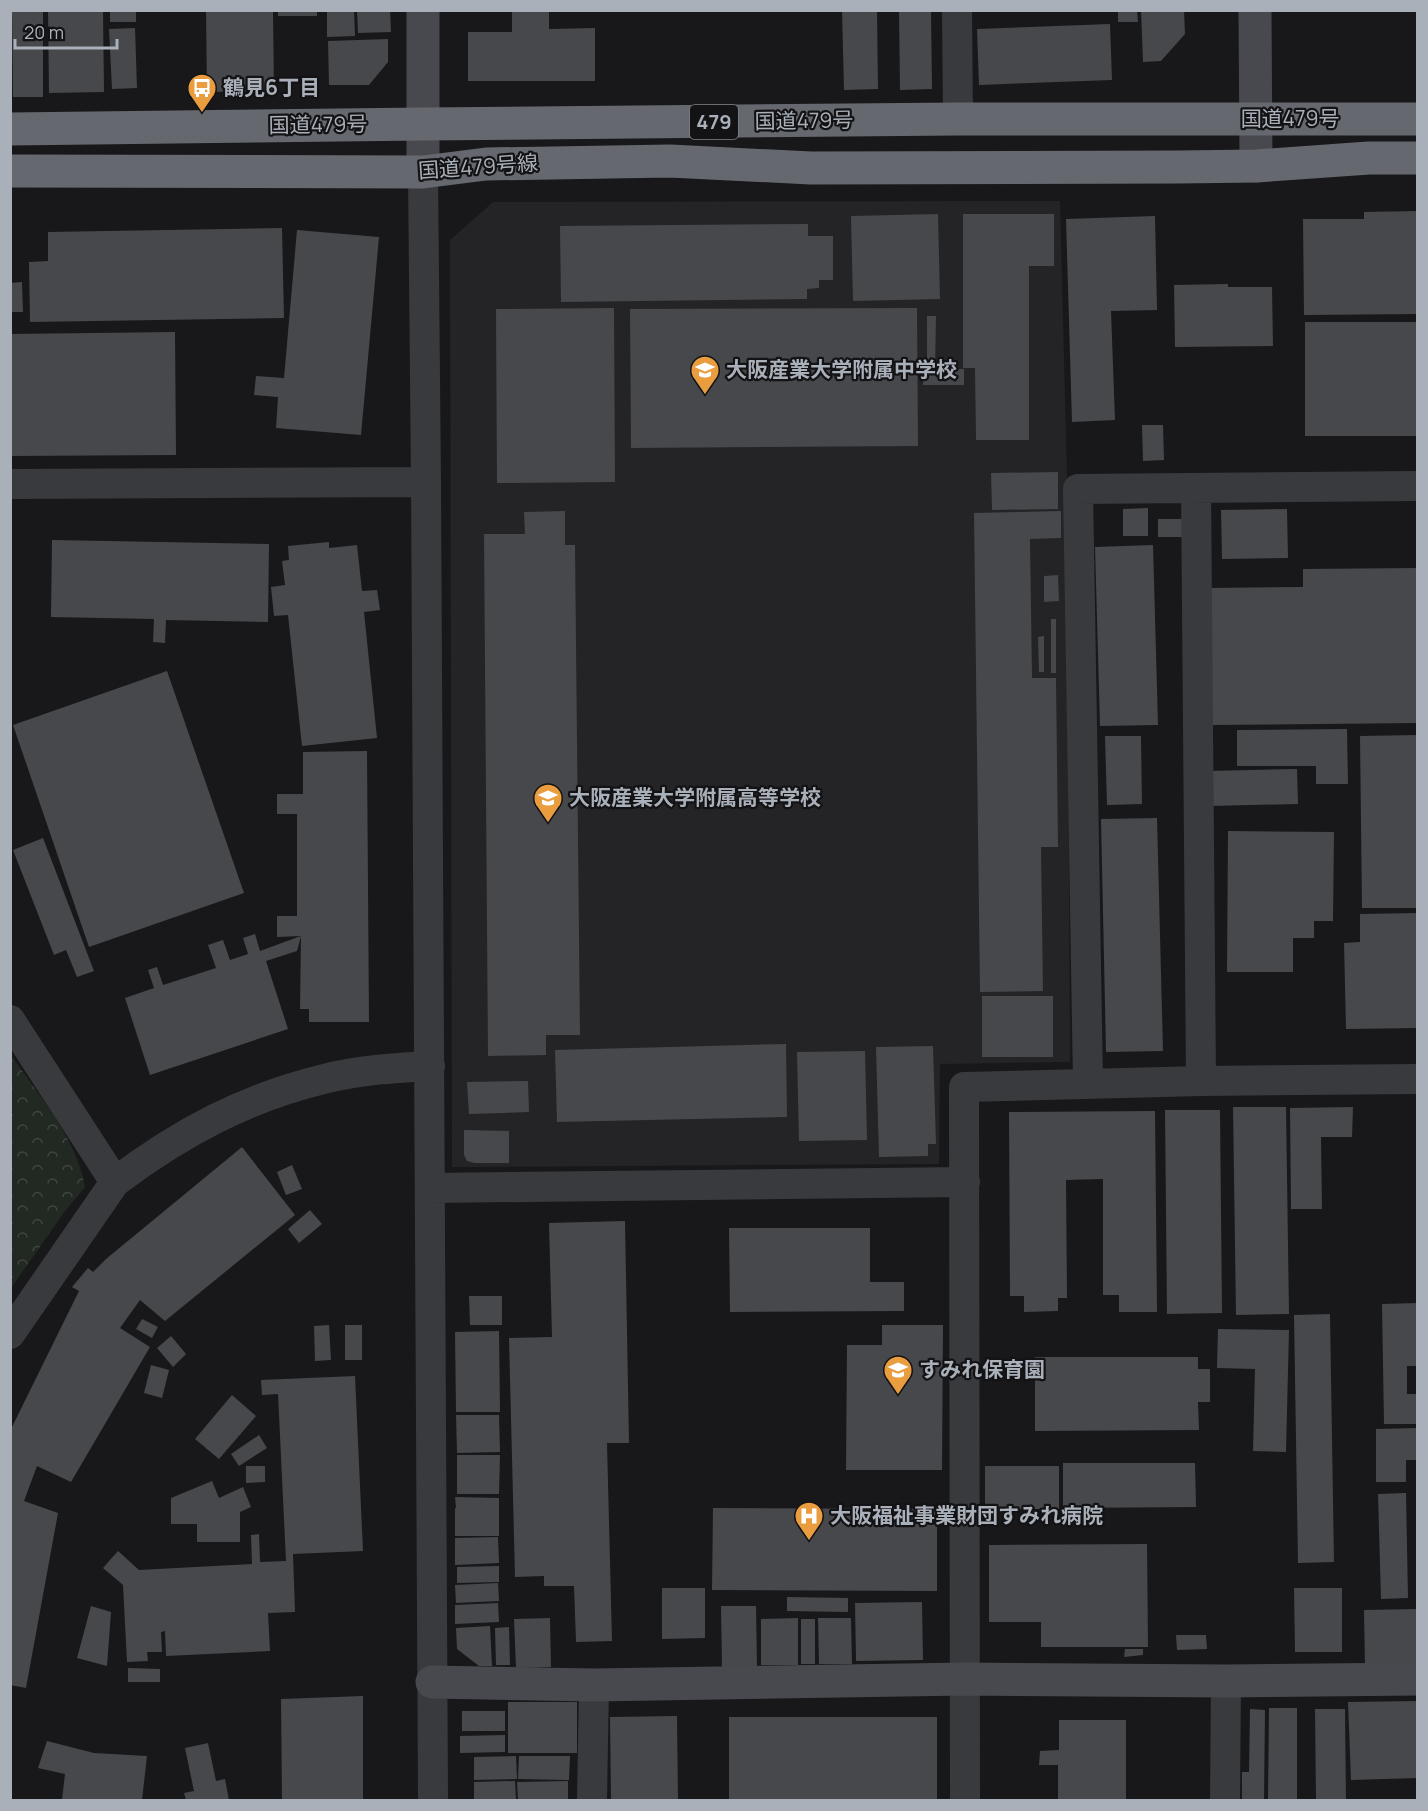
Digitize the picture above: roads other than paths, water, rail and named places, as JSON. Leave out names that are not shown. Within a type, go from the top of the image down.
[{"type":"highway","name":"国道479号","points":[[10,129],[958,119],[1418,119]]},
{"type":"highway","name":"国道479号","points":[[946,168],[1256,166],[1369,158],[1418,158]]},
{"type":"highway","name":"国道479号線","points":[[10,171],[423,172],[486,164],[669,161],[811,168],[946,168]]},
{"type":"street","points":[[423,10],[434,1800]]},
{"type":"street","points":[[957,10],[958,119]]},
{"type":"street","points":[[1255,10],[1256,166]]},
{"type":"street","points":[[10,484],[426,482]]},
{"type":"street","points":[[1088,1083],[1077,489],[1418,486]]},
{"type":"street","points":[[1196,488],[1201,1081]]},
{"type":"street","points":[[10,1020],[115,1182]]},
{"type":"street","points":[[10,1334],[115,1182],[194,1128],[255,1100],[327,1078],[386,1068],[430,1066]]},
{"type":"street","points":[[965,1800],[964,1087],[1201,1081],[1418,1079]]},
{"type":"street","points":[[430,1188],[965,1182]]},
{"type":"street","points":[[432,1682],[594,1685],[966,1679],[1226,1682],[1418,1679]]},
{"type":"street","points":[[1225,1800],[1226,1682]]},
{"type":"street","points":[[592,1800],[594,1685]]},
{"type":"place","name":"鶴見6丁目","points":[[202,114]]},
{"type":"place","name":"大阪産業大学附属中学校","points":[[705,396]]},
{"type":"place","name":"大阪産業大学附属高等学校","points":[[548,824]]},
{"type":"place","name":"すみれ保育園","points":[[898,1396]]},
{"type":"place","name":"大阪福祉事業財団すみれ病院","points":[[809,1542]]}]
